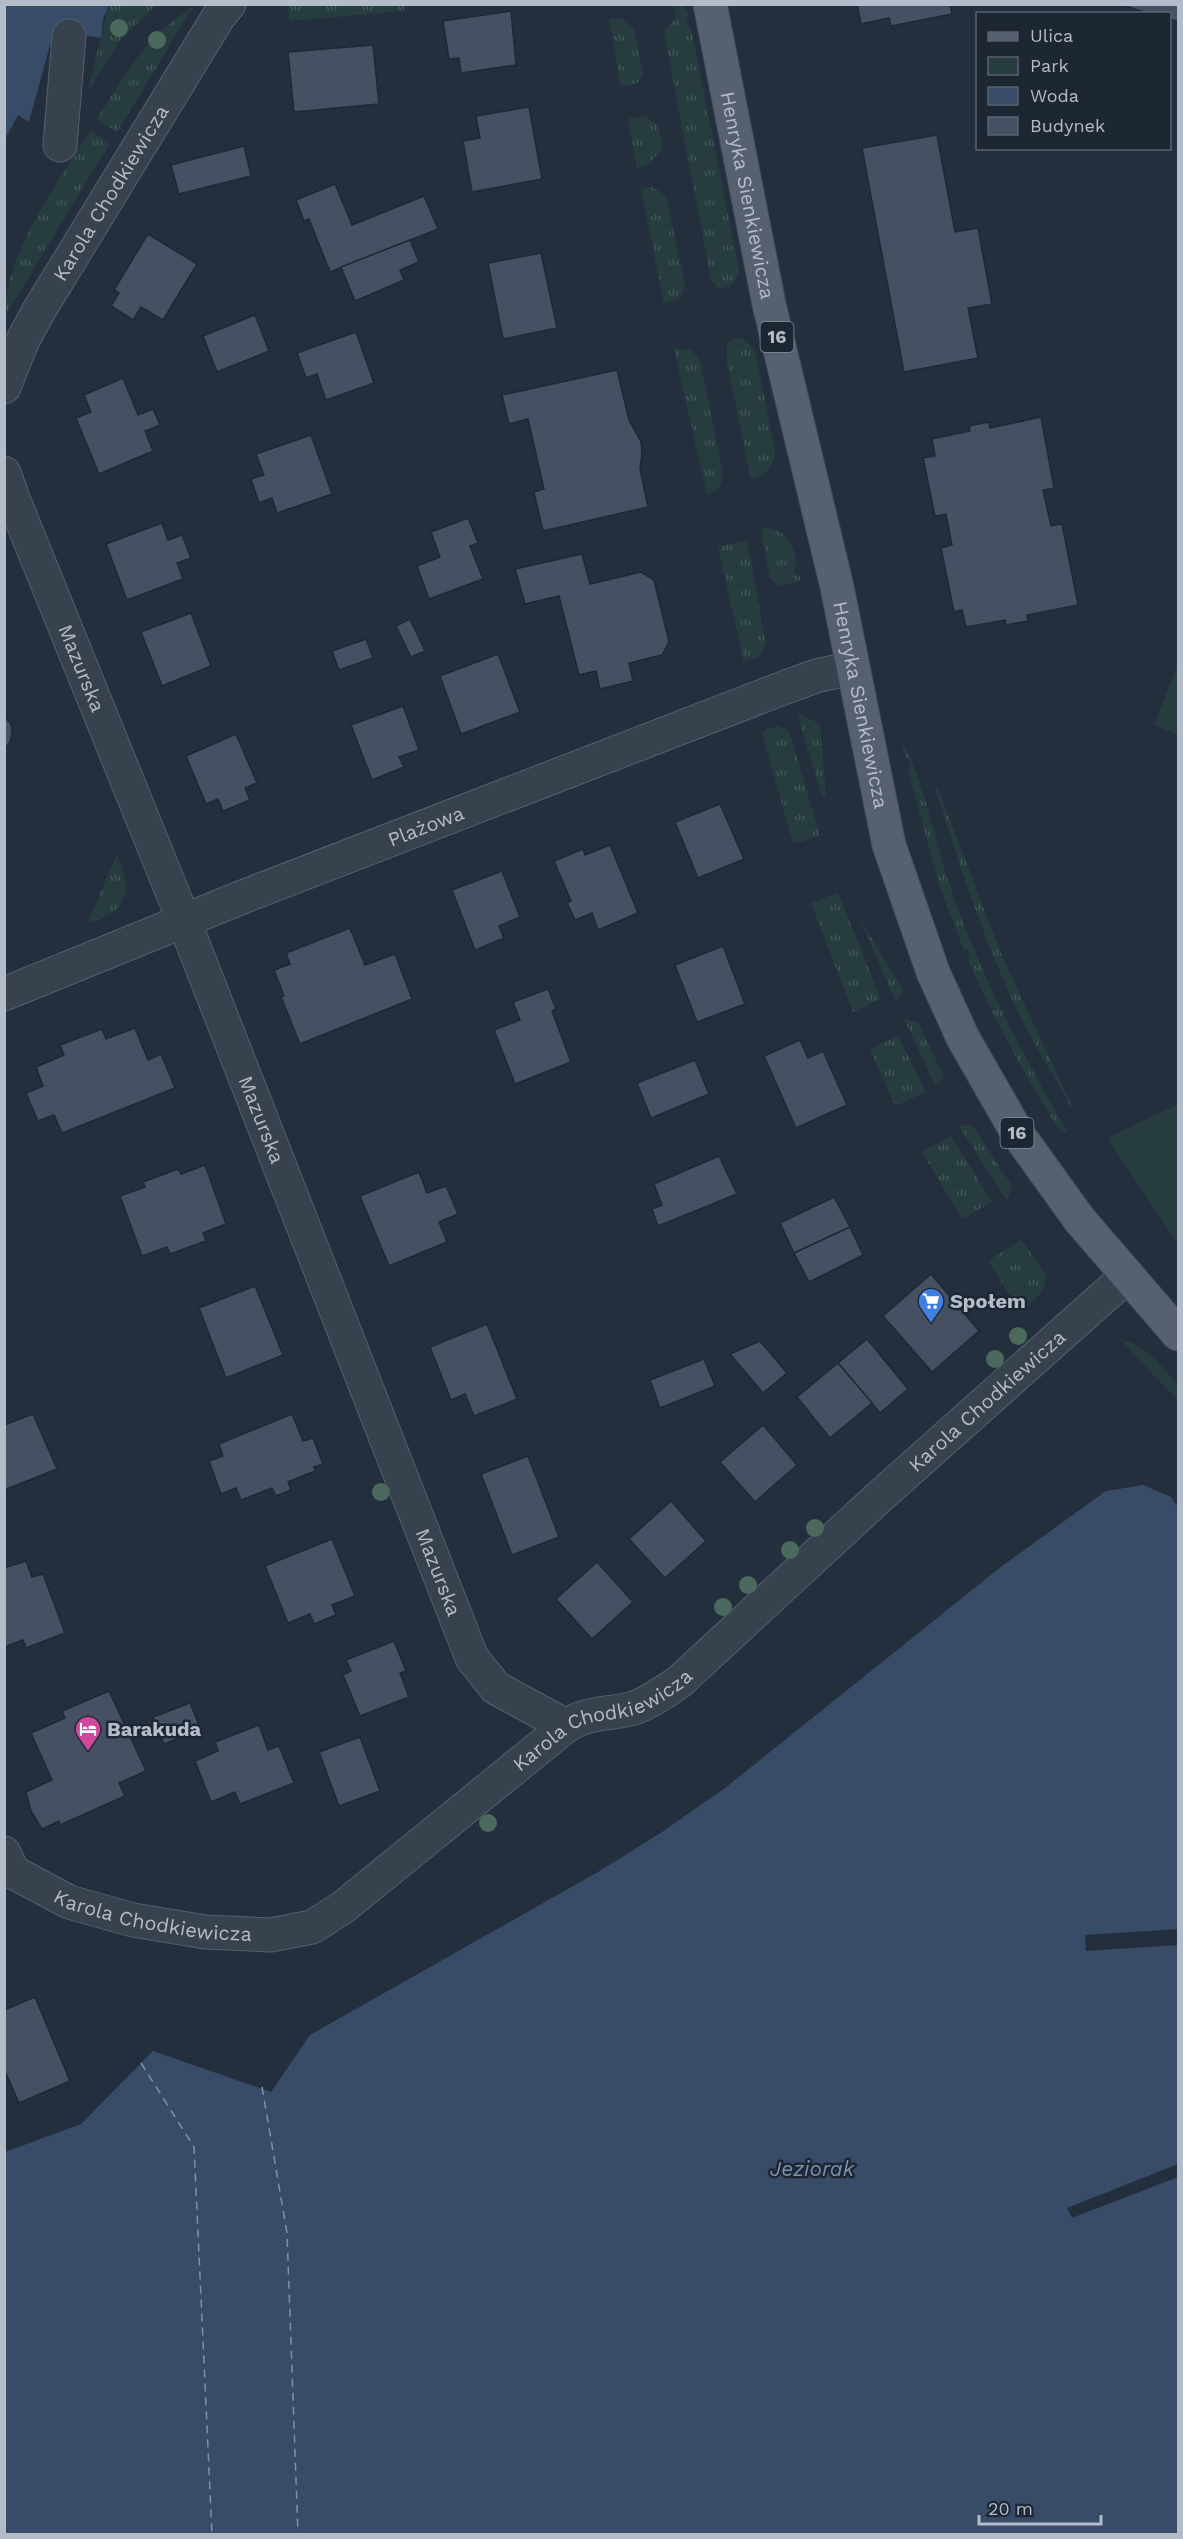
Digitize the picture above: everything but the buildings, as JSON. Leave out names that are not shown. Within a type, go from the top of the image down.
[{"type":"main road","name":"Henryka Sienkiewicza","points":[[710,4],[770,304],[837,587],[889,844],[933,972],[963,1038],[1018,1134],[1078,1219],[1179,1334]]},
{"type":"street","name":"Karola Chodkiewicza","points":[[4,387],[22,342],[38,312],[219,16],[229,4]]},
{"type":"street","points":[[60,145],[69,36]]},
{"type":"street","name":"Mazurska","points":[[4,472],[184,921],[472,1658],[496,1688],[566,1726]]},
{"type":"street","name":"Plażowa","points":[[4,994],[184,921],[778,690],[816,676],[852,668]]},
{"type":"street","name":"Karola Chodkiewicza","points":[[4,1852],[13,1872],[69,1902],[133,1920],[205,1932],[271,1935],[312,1927],[342,1908],[566,1726],[578,1718],[632,1708],[656,1698],[679,1682],[877,1499],[1127,1276]]},
{"type":"green space","points":[[109,5],[156,5],[122,38],[88,90]]},
{"type":"green space","points":[[288,5],[404,5],[404,11],[289,21]]},
{"type":"green space","points":[[673,5],[684,5],[689,16],[686,20],[687,25],[691,28],[739,269],[733,283],[723,288],[719,288],[711,280],[664,32],[677,17]]},
{"type":"green space","points":[[192,8],[117,132],[97,119],[127,72],[149,44],[176,19]]},
{"type":"green space","points":[[621,18],[634,29],[643,75],[637,83],[621,87],[609,19]]},
{"type":"green space","points":[[644,116],[658,126],[663,149],[647,165],[637,168],[628,119]]},
{"type":"green space","points":[[90,131],[110,143],[5,316],[7,293],[13,269],[23,244],[49,196]]},
{"type":"green space","points":[[652,187],[666,196],[685,284],[679,298],[664,303],[641,189]]},
{"type":"green space","points":[[734,338],[742,339],[755,350],[775,452],[768,470],[761,476],[751,479],[727,362],[727,344]]},
{"type":"green space","points":[[674,348],[691,350],[700,360],[723,474],[719,488],[707,495]]},
{"type":"green space","points":[[768,528],[781,532],[789,540],[797,564],[794,567],[795,573],[800,576],[800,581],[780,586],[770,578],[761,529]]},
{"type":"green space","points":[[747,540],[766,645],[759,657],[744,662],[718,547]]},
{"type":"green space","points":[[1178,664],[1178,735],[1154,725]]},
{"type":"green space","points":[[797,713],[820,724],[826,797],[822,797]]},
{"type":"green space","points":[[777,726],[789,731],[820,836],[793,844],[762,732]]},
{"type":"green space","points":[[901,739],[910,757],[924,796],[964,926],[990,986],[1066,1129],[1065,1133],[1057,1127],[1021,1066],[968,960],[970,955],[968,950],[963,948],[939,884],[908,769],[911,766],[910,760],[906,757]]},
{"type":"green space","points":[[937,786],[1002,956],[1077,1117],[1026,1027],[1000,971],[961,867],[935,787]]},
{"type":"green space","points":[[117,854],[125,879],[124,898],[120,906],[112,912],[88,923]]},
{"type":"green space","points":[[838,893],[881,999],[853,1012],[811,903]]},
{"type":"green space","points":[[859,917],[903,990],[896,1002]]},
{"type":"green space","points":[[904,1019],[918,1022],[944,1077],[936,1086]]},
{"type":"green space","points":[[898,1036],[926,1092],[895,1106],[870,1049]]},
{"type":"green space","points":[[1178,1104],[1178,1244],[1107,1138]]},
{"type":"green space","points":[[958,1125],[972,1125],[1012,1186],[1007,1200]]},
{"type":"green space","points":[[951,1136],[992,1202],[962,1219],[922,1152]]},
{"type":"green space","points":[[1021,1240],[1043,1270],[1045,1285],[1033,1302],[1021,1313],[988,1261]]},
{"type":"green space","points":[[1120,1339],[1145,1351],[1159,1364],[1178,1385],[1178,1401]]},
{"type":"water","points":[[5,5],[109,5],[103,19],[101,38],[54,30],[29,122],[18,115],[5,139]]},
{"type":"water","name":"Jeziorak","points":[[1143,1485],[1171,1497],[1178,1507],[1178,2534],[5,2534],[5,2152],[81,2124],[153,2051],[271,2092],[310,2035],[598,1872],[662,1832],[725,1788],[1002,1566],[1106,1491]]},
{"type":"pier","points":[[1178,1929],[1178,1945],[1086,1951],[1085,1935]]},
{"type":"pier","points":[[1178,2164],[1178,2177],[1072,2218],[1067,2208]]},
{"type":"ferry route","points":[[141,2063],[194,2147],[212,2534]]},
{"type":"ferry route","points":[[262,2087],[287,2233],[298,2534]]},
{"type":"place","name":"Społem","points":[[931,1324]]},
{"type":"place","name":"Barakuda","points":[[88,1752]]}]
